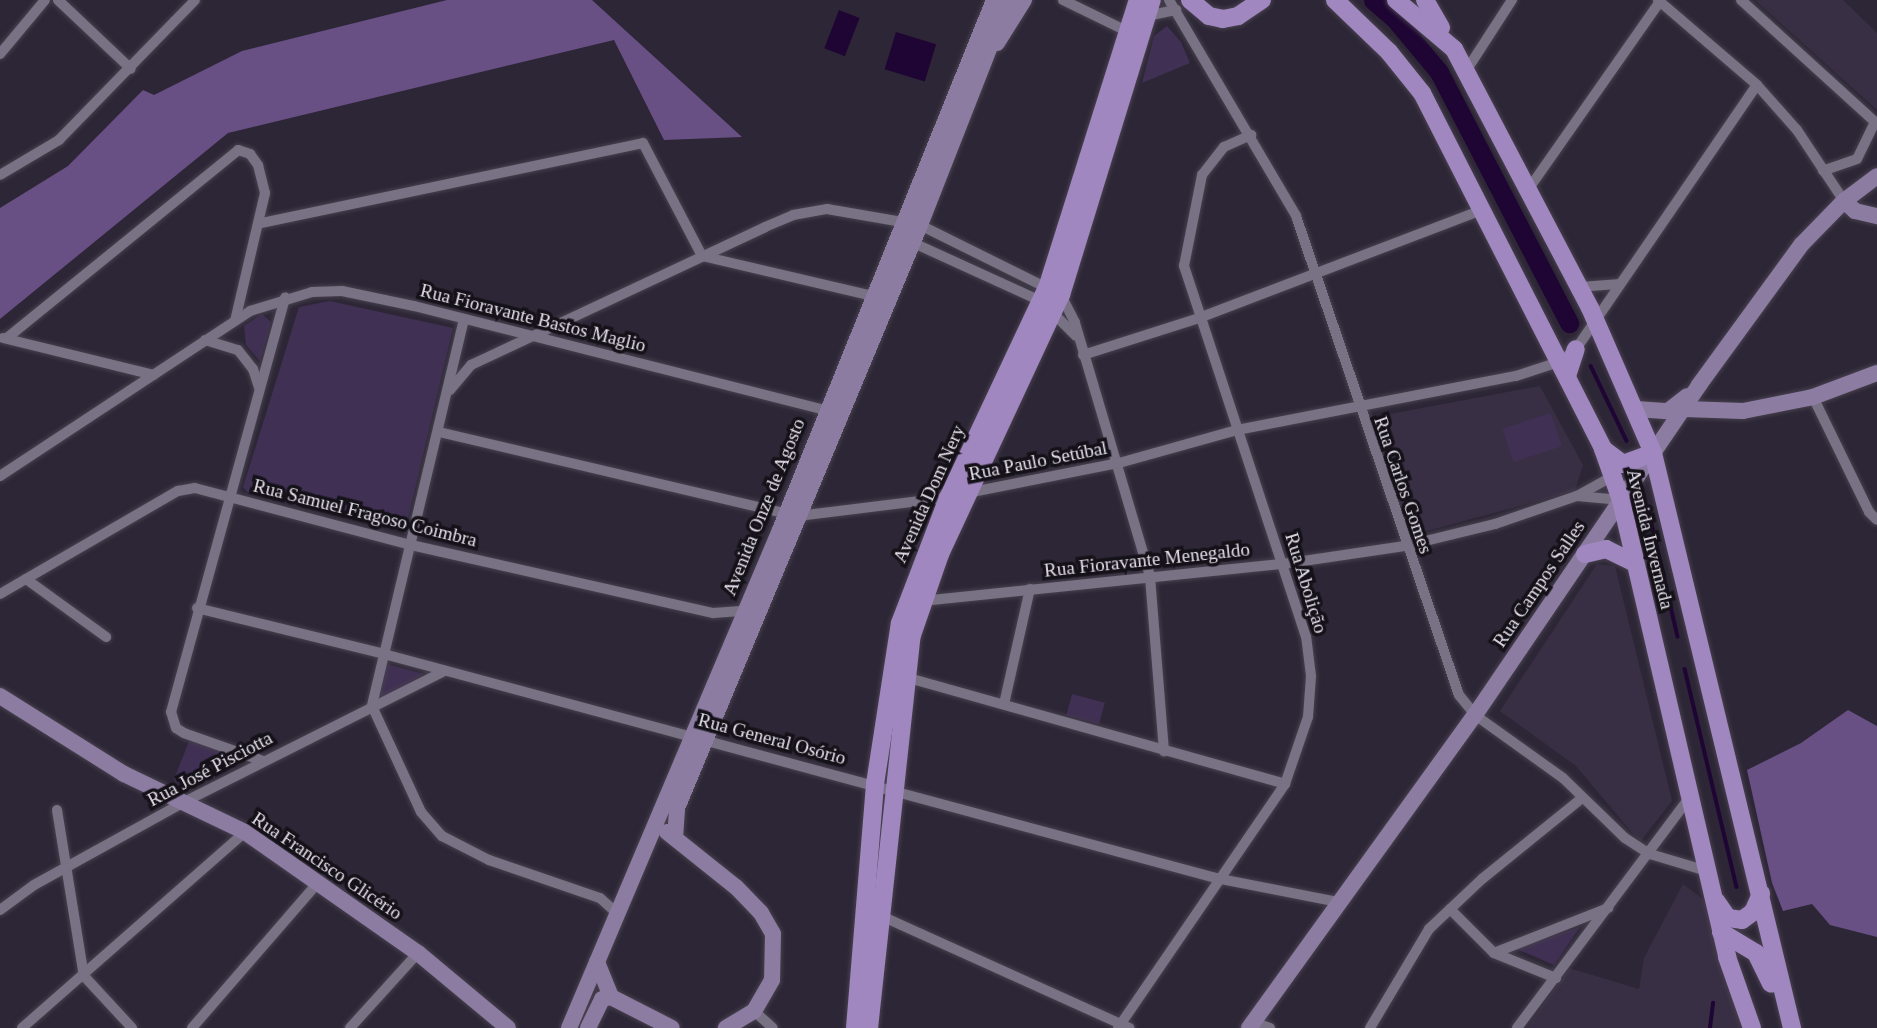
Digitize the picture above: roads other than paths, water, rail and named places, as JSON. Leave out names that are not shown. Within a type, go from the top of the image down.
[{"type":"main road","name":"Avenida Onze de Agosto","points":[[675,838],[673,819],[708,741],[792,514],[994,0]]},
{"type":"main road","points":[[997,25],[1000,0]]},
{"type":"main road","name":"Avenida Onze de Agosto","points":[[569,1028],[689,736],[744,611],[792,514],[825,410],[873,296],[983,66],[1008,0]]},
{"type":"main road","points":[[983,66],[1024,0]]},
{"type":"main road","name":"Avenida Dom Nery","points":[[869,1028],[875,784],[900,622],[948,498],[1051,299],[1138,0]]},
{"type":"main road","points":[[1183,5],[1223,19],[1238,16],[1262,0]]},
{"type":"main road","name":"Avenida Invernada","points":[[1335,0],[1388,52],[1422,93],[1603,449],[1621,500],[1727,957],[1752,1028]]},
{"type":"main road","name":"Avenida Invernada","points":[[1396,0],[1454,49],[1530,187],[1580,287],[1636,409],[1653,453],[1761,894],[1791,1028]]},
{"type":"main road","points":[[1430,4],[1454,49]]},
{"type":"main road","name":"Avenida Dom Nery","points":[[855,1028],[894,790],[905,677],[922,601],[972,492],[1051,299],[1150,8]]},
{"type":"main road","name":"Rua Campos Salles","points":[[1251,1025],[1475,715],[1699,385],[1801,245],[1844,201],[1877,176]]},
{"type":"main road","points":[[1844,201],[1855,211],[1877,215]]},
{"type":"main road","points":[[1563,369],[1576,349]]},
{"type":"main road","points":[[1685,409],[1743,411],[1813,397],[1877,373]]},
{"type":"main road","points":[[1636,409],[1668,411],[1699,385]]},
{"type":"main road","points":[[1603,449],[1623,464],[1653,453]]},
{"type":"main road","points":[[1585,554],[1606,548],[1636,563]]},
{"type":"main road","name":"Rua Francisco Glicério","points":[[0,696],[124,774],[186,801],[245,832],[316,885],[418,953],[508,1028]]},
{"type":"main road","points":[[655,824],[736,887],[761,913],[773,934],[772,980],[754,1011],[726,1028]]},
{"type":"main road","points":[[1713,895],[1728,918],[1742,920],[1753,912],[1761,894]]},
{"type":"main road","points":[[1721,932],[1763,960],[1776,1004],[1791,1028]]},
{"type":"main road","points":[[1727,957],[1747,947]]},
{"type":"main road","points":[[597,962],[611,997]]},
{"type":"main road","points":[[588,1028],[602,999],[611,997],[672,1028]]},
{"type":"street","points":[[0,54],[45,0]]},
{"type":"street","points":[[58,0],[131,69]]},
{"type":"street","points":[[0,175],[59,140],[131,69],[195,0]]},
{"type":"street","points":[[1063,0],[1129,32]]},
{"type":"street","name":"Rua Carlos Gomes","points":[[1170,0],[1183,5],[1296,216],[1451,678],[1475,715],[1563,778],[1650,855],[1707,871]]},
{"type":"street","points":[[1466,71],[1512,0]]},
{"type":"street","points":[[1741,0],[1875,122],[1857,159],[1823,171]]},
{"type":"street","points":[[1530,187],[1659,1],[1757,85],[1797,130],[1844,201]]},
{"type":"street","points":[[1150,8],[1183,5]]},
{"type":"street","points":[[1576,349],[1757,85]]},
{"type":"street","name":"Rua Abolição","points":[[1123,1027],[1216,878],[1284,784],[1308,717],[1311,676],[1306,637],[1184,266],[1202,175],[1218,152],[1251,135]]},
{"type":"street","points":[[261,223],[635,144],[649,149],[702,256]]},
{"type":"street","points":[[4,338],[237,150],[253,158],[263,179],[261,223],[235,321]]},
{"type":"street","points":[[450,390],[471,365],[793,215],[827,209],[906,229],[1051,299],[1077,337],[1119,463],[1150,577],[1164,751]]},
{"type":"street","points":[[1083,355],[1199,318],[1314,271],[1482,210]]},
{"type":"street","points":[[906,229],[1051,299],[1077,337]]},
{"type":"street","points":[[702,256],[873,296]]},
{"type":"street","points":[[1580,287],[1619,284]]},
{"type":"street","name":"Rua Fioravante Bastos Maglio","points":[[0,476],[235,321],[285,297],[342,291],[536,336],[825,410]]},
{"type":"street","points":[[263,761],[184,733],[172,720],[197,608],[232,497],[285,297]]},
{"type":"street","points":[[464,319],[450,390],[372,706],[421,812],[442,836],[489,860],[600,898],[618,914]]},
{"type":"street","points":[[4,338],[153,375]]},
{"type":"street","points":[[205,340],[238,350],[253,369],[259,388]]},
{"type":"street","name":"Rua Paulo Setúbal","points":[[439,432],[792,514],[948,498],[1119,463],[1237,430],[1358,404],[1563,369]]},
{"type":"street","points":[[1813,397],[1869,512],[1877,520]]},
{"type":"street","points":[[0,462],[13,466]]},
{"type":"street","name":"Rua Fioravante Menegaldo","points":[[922,601],[1283,564],[1405,546],[1495,524],[1577,496],[1613,476]]},
{"type":"street","name":"Rua Samuel Fragoso Coimbra","points":[[0,594],[178,491],[194,488],[411,545],[713,613],[744,611]]},
{"type":"street","name":"Rua Fioravante Menegaldo","points":[[1577,496],[1621,500]]},
{"type":"street","points":[[26,579],[106,637]]},
{"type":"street","points":[[1004,704],[1030,589]]},
{"type":"street","name":"Rua General Osório","points":[[197,608],[384,654],[443,672],[875,784],[1216,878],[1338,902]]},
{"type":"street","name":"Rua José Pisciotta","points":[[0,910],[64,867],[186,801],[443,672]]},
{"type":"street","points":[[905,677],[1284,784]]},
{"type":"street","points":[[1517,1028],[1650,855],[1691,795]]},
{"type":"street","points":[[1370,1028],[1411,954],[1450,909],[1583,798]]},
{"type":"street","points":[[57,810],[64,867],[84,976],[132,1028]]},
{"type":"street","points":[[22,1028],[245,832]]},
{"type":"street","points":[[191,1028],[316,885]]},
{"type":"street","points":[[1494,953],[1610,907]]},
{"type":"street","points":[[1450,909],[1494,953],[1556,978]]},
{"type":"street","points":[[873,912],[1123,1027]]},
{"type":"street","points":[[350,1028],[418,953]]},
{"type":"street","points":[[754,1011],[773,1028]]},
{"type":"street","points":[[1251,1025],[1270,1028]]},
{"type":"waterway","points":[[1373,0],[1394,18],[1439,72],[1569,323]]},
{"type":"waterway","points":[[1591,366],[1627,441]]},
{"type":"waterway","points":[[1648,507],[1678,637]]},
{"type":"waterway","points":[[1685,669],[1737,887]]},
{"type":"waterway","points":[[1710,1028],[1713,1003]]}]
